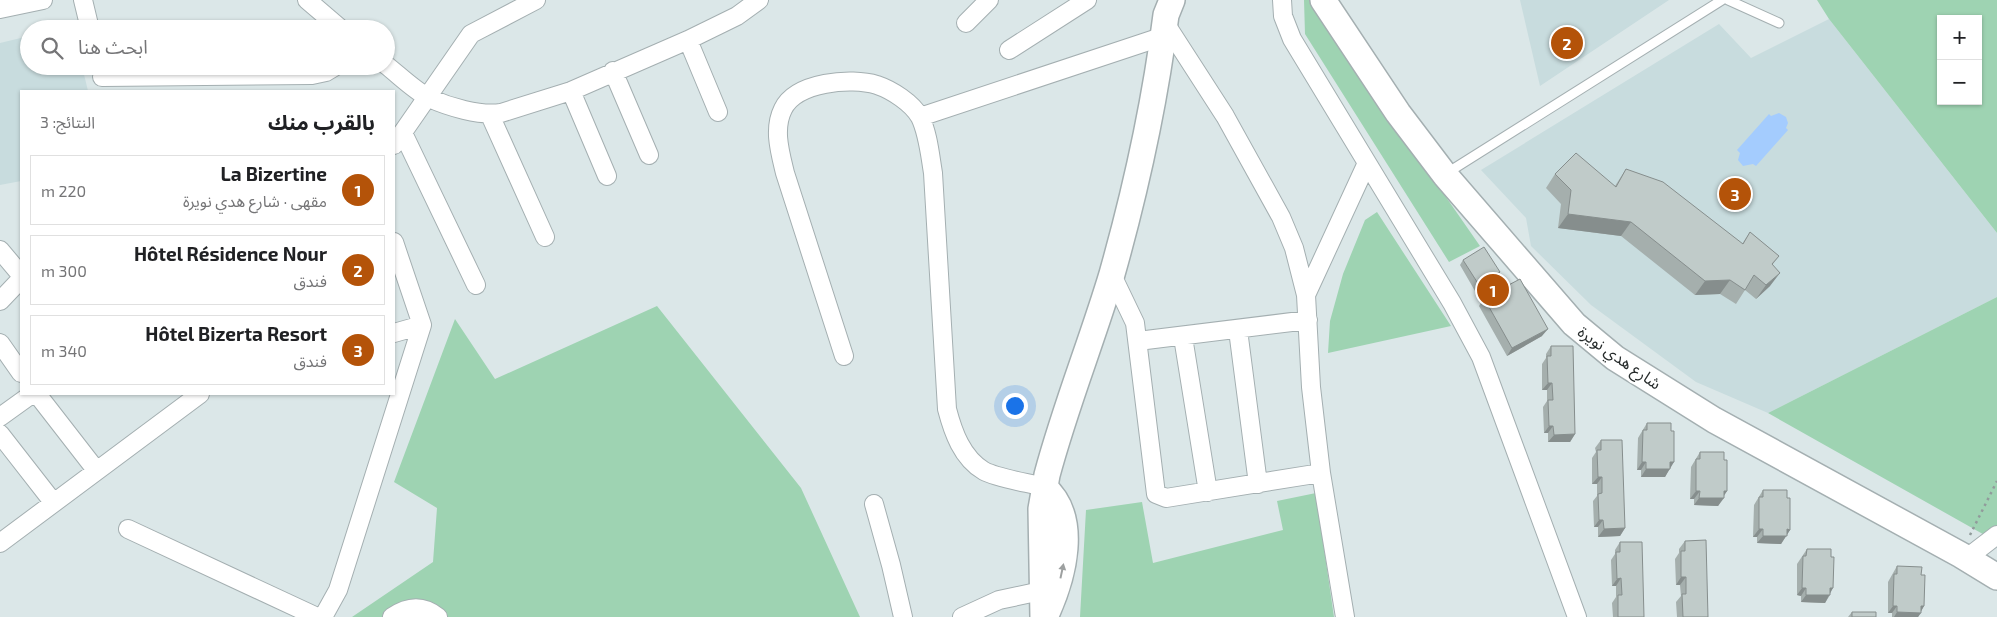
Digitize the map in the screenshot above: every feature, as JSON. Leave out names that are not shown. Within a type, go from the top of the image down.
[{"type":"main road","name":"شارع هدي نويرة","points":[[1323,0],[1398,113],[1445,175],[1559,309],[1574,324],[1615,358],[1714,420],[1964,556],[1997,577]]},
{"type":"main road","points":[[1044,617],[1041,591],[1041,509],[1044,487],[1050,462],[1112,275],[1142,155],[1166,15]]},
{"type":"main road","points":[[1044,487],[1054,495],[1061,509],[1064,546],[1062,574],[1044,617]]},
{"type":"street","points":[[0,9],[43,0]]},
{"type":"street","points":[[84,0],[88,20]]},
{"type":"street","points":[[307,0],[330,20]]},
{"type":"street","points":[[476,286],[399,139],[429,98],[471,34],[536,0]]},
{"type":"street","points":[[395,72],[429,98],[457,107],[490,114],[571,91],[688,40],[737,16],[759,0]]},
{"type":"street","points":[[966,23],[989,0]]},
{"type":"street","points":[[1009,50],[1087,0]]},
{"type":"street","points":[[1282,0],[1283,16],[1292,39],[1366,165],[1452,303],[1481,358],[1577,617]]},
{"type":"street","points":[[920,117],[1166,15],[1281,217],[1294,248],[1306,295],[1311,387],[1321,473],[1345,617]]},
{"type":"street","points":[[688,40],[718,112]]},
{"type":"street","points":[[614,71],[649,155]]},
{"type":"street","points":[[102,78],[312,75]]},
{"type":"street","points":[[844,356],[785,173],[779,147],[778,128],[782,110],[790,97],[804,89],[837,83],[858,83],[877,85],[896,95],[909,104],[920,117],[933,173],[947,409],[954,433],[964,451],[984,471],[1044,487]]},
{"type":"street","points":[[571,91],[607,176]]},
{"type":"street","points":[[490,114],[545,237]]},
{"type":"street","points":[[1306,295],[1366,165]]},
{"type":"street","points":[[323,617],[338,590],[422,325],[395,245]]},
{"type":"street","points":[[0,301],[19,284],[1,252]]},
{"type":"street","points":[[1112,275],[1135,323],[1156,494],[1166,498],[1321,473]]},
{"type":"street","points":[[1138,341],[1183,337],[1308,320]]},
{"type":"street","points":[[395,334],[422,325]]},
{"type":"street","points":[[1238,330],[1258,484]]},
{"type":"street","points":[[1183,337],[1208,492]]},
{"type":"street","points":[[0,343],[20,371]]},
{"type":"street","points":[[0,417],[31,395]]},
{"type":"street","points":[[37,395],[96,470]]},
{"type":"street","points":[[1,539],[199,395]]},
{"type":"street","points":[[0,434],[53,502]]},
{"type":"street","points":[[874,504],[903,617]]},
{"type":"street","points":[[128,529],[317,617]]},
{"type":"street","points":[[1964,556],[1997,535]]},
{"type":"street","points":[[962,617],[999,600],[1041,591]]},
{"type":"street","points":[[392,617],[405,609],[418,607],[438,617]]},
{"type":"lane","points":[[1445,175],[1722,0]]},
{"type":"lane","points":[[1728,0],[1779,23]]},
{"type":"path","points":[[1964,556],[1997,481]]},
{"type":"shaded area","points":[[1520,0],[1669,0],[1540,86]]},
{"type":"shaded area","points":[[1829,19],[1997,233],[1997,297],[1768,413],[1696,382],[1591,305],[1531,246],[1526,218],[1481,170],[1719,24],[1751,58]]},
{"type":"shaded area","points":[[20,38],[20,75],[84,75],[88,90],[20,90],[20,181],[0,185],[0,43]]},
{"type":"green space","points":[[1304,0],[1309,0],[1480,246],[1449,262],[1305,34]]},
{"type":"green space","points":[[1817,0],[1997,0],[1997,233],[1829,19]]},
{"type":"green space","points":[[1377,212],[1451,326],[1328,353],[1330,321],[1343,274],[1365,220]]},
{"type":"green space","points":[[1997,297],[1997,542],[1768,413]]},
{"type":"green space","points":[[657,306],[801,488],[860,617],[352,617],[433,562],[437,508],[394,482],[455,319],[495,379]]},
{"type":"green space","points":[[1316,493],[1334,617],[1080,617],[1086,510],[1142,502],[1153,563],[1283,530],[1277,501]]},
{"type":"water","points":[[1779,113],[1786,117],[1788,123],[1786,128],[1788,130],[1756,166],[1753,164],[1743,166],[1738,160],[1740,153],[1737,150],[1769,114],[1771,116]]},
{"type":"building","points":[[1576,153],[1616,187],[1626,169],[1663,182],[1743,244],[1750,232],[1779,256],[1772,264],[1780,273],[1766,285],[1754,275],[1745,290],[1730,280],[1705,281],[1631,222],[1568,214],[1571,190],[1555,174]]},
{"type":"building","points":[[1484,247],[1500,272],[1479,285],[1463,260]]},
{"type":"building","points":[[1520,279],[1548,329],[1512,348],[1484,298]]},
{"type":"building","points":[[1551,346],[1573,346],[1575,434],[1554,435],[1553,426],[1549,426],[1548,400],[1553,400],[1552,383],[1548,383],[1547,356],[1551,356]]},
{"type":"building","points":[[1647,423],[1671,423],[1671,431],[1674,431],[1674,462],[1670,462],[1670,469],[1646,469],[1646,462],[1642,462],[1643,430],[1647,430]]},
{"type":"building","points":[[1601,440],[1622,440],[1625,528],[1604,529],[1603,520],[1599,520],[1598,494],[1602,493],[1602,477],[1598,477],[1597,450],[1601,450]]},
{"type":"building","points":[[1700,452],[1724,452],[1724,460],[1727,460],[1727,491],[1724,491],[1724,498],[1699,498],[1700,491],[1696,491],[1696,459],[1700,459]]},
{"type":"building","points":[[1763,490],[1787,490],[1787,498],[1790,498],[1790,530],[1787,529],[1787,536],[1763,536],[1763,529],[1759,529],[1759,497],[1763,497]]},
{"type":"building","points":[[1706,540],[1708,617],[1683,617],[1682,594],[1686,594],[1686,577],[1681,577],[1681,551],[1685,551],[1685,541]]},
{"type":"building","points":[[1620,542],[1642,542],[1644,617],[1618,617],[1618,595],[1622,595],[1621,578],[1617,579],[1616,552],[1620,552]]},
{"type":"building","points":[[1807,549],[1831,549],[1831,557],[1834,557],[1833,588],[1830,588],[1830,595],[1806,595],[1806,588],[1802,588],[1803,556],[1806,556]]},
{"type":"building","points":[[1897,566],[1922,567],[1921,575],[1925,575],[1924,606],[1921,606],[1921,613],[1897,612],[1897,606],[1893,606],[1894,574],[1897,574]]},
{"type":"building","points":[[1852,612],[1876,612],[1876,617],[1852,617]]},
{"type":"place","name":"Hôtel Résidence Nour","points":[[1567,43]]},
{"type":"place","name":"Hôtel Bizerta Resort","points":[[1735,194]]},
{"type":"place","name":"La Bizertine","points":[[1493,290]]}]
